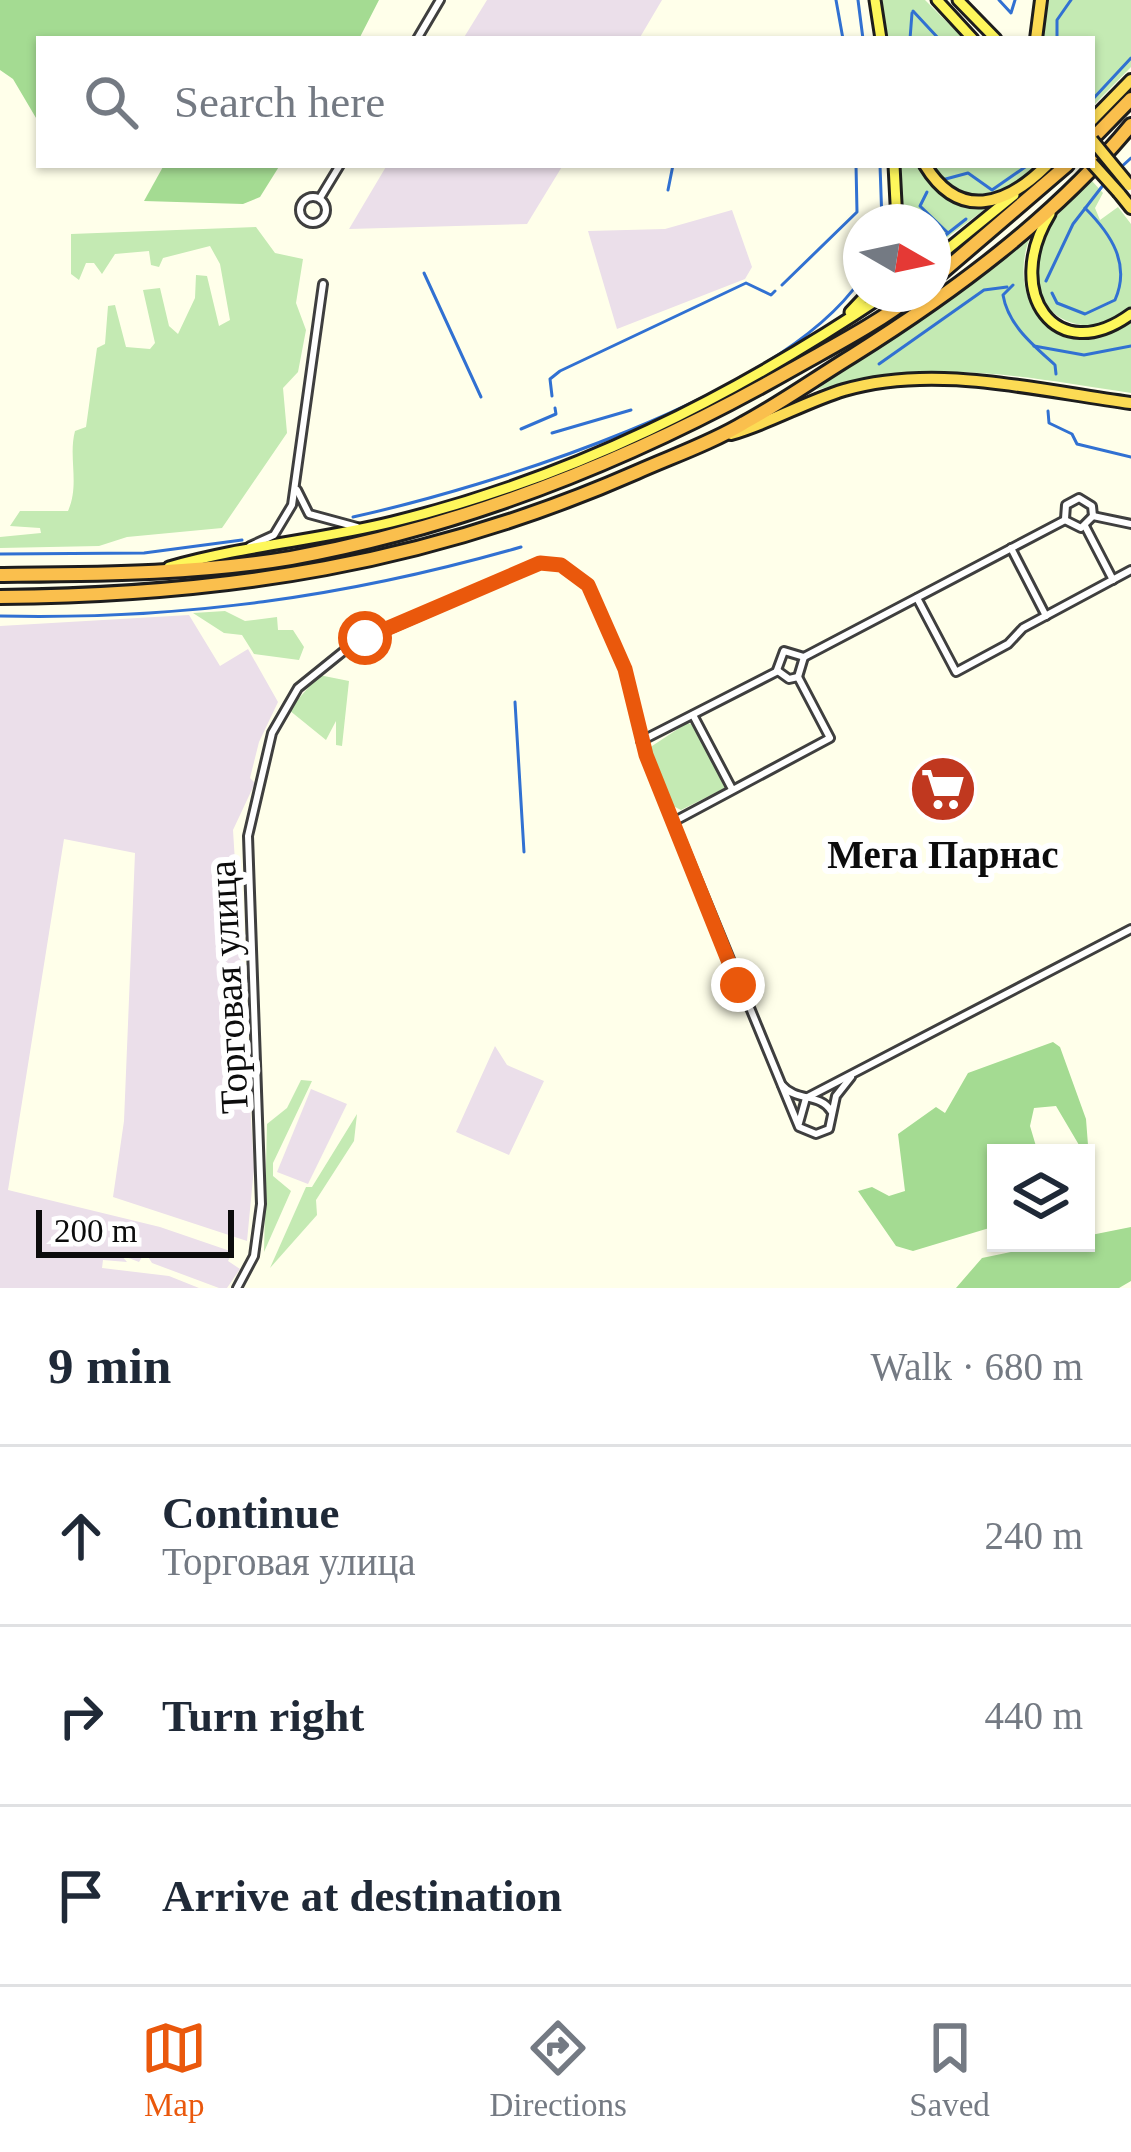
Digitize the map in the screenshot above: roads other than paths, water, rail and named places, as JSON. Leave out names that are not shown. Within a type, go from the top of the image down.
[{"type":"highway","points":[[1036,36],[1041,0]]},
{"type":"highway","points":[[1095,136],[1126,95],[1131,79]]},
{"type":"highway","points":[[1095,118],[1126,95]]},
{"type":"highway","points":[[1095,162],[1131,128]]},
{"type":"highway","points":[[1095,144],[1126,189],[1130,208]]},
{"type":"highway","points":[[1095,165],[1126,189]]},
{"type":"highway","points":[[927,168],[949,195],[965,202],[997,199],[1044,168]]},
{"type":"highway","points":[[951,265],[1064,168]]},
{"type":"highway","points":[[710,440],[914,317],[1002,252],[1089,168]]},
{"type":"highway","points":[[0,574],[156,571],[287,558],[494,505],[605,463],[731,405],[885,312]]},
{"type":"highway","points":[[0,597],[142,596],[290,578],[388,559],[587,494],[710,440],[846,390],[887,381],[955,380],[1131,404]]},
{"type":"main road","points":[[875,0],[881,36]]},
{"type":"main road","points":[[937,0],[970,36]]},
{"type":"main road","points":[[958,0],[993,36]]},
{"type":"main road","points":[[894,168],[896,204]]},
{"type":"main road","points":[[951,246],[1036,176]]},
{"type":"main road","points":[[1060,196],[1029,254],[1033,296],[1054,322],[1080,331],[1111,327],[1131,314]]},
{"type":"main road","points":[[821,338],[848,312]]},
{"type":"main road","points":[[156,571],[362,528],[507,488],[607,451],[739,388],[859,312]]},
{"type":"street","points":[[419,36],[440,0]]},
{"type":"street","points":[[319,199],[309,198],[301,205],[308,223],[323,218],[319,199],[338,168]]},
{"type":"street","points":[[241,550],[286,522],[296,487],[323,284]]},
{"type":"street","points":[[296,487],[309,514],[362,528]]},
{"type":"street","points":[[1065,520],[1066,505],[1079,498],[1089,502],[1093,516]]},
{"type":"street","points":[[1093,516],[1131,524]]},
{"type":"street","points":[[1085,526],[1093,516]]},
{"type":"street","points":[[1065,520],[1072,526],[1085,526]]},
{"type":"street","points":[[799,1127],[641,741],[778,671],[784,651],[804,657],[1065,520]]},
{"type":"street","points":[[1085,526],[1113,580]]},
{"type":"street","points":[[1011,548],[1046,616]]},
{"type":"street","name":"Торговая улица","points":[[237,1288],[254,1256],[261,1204],[248,836],[272,733],[298,688],[320,664],[350,646],[493,579],[551,562],[588,585],[625,669],[641,741]]},
{"type":"street","points":[[917,598],[956,672],[1131,571]]},
{"type":"street","points":[[778,671],[789,679],[798,677],[804,670],[804,657]]},
{"type":"street","points":[[673,822],[830,738],[798,677]]},
{"type":"street","points":[[693,716],[732,789]]},
{"type":"street","points":[[799,1127],[798,1112],[806,1098],[1131,929]]},
{"type":"street","points":[[799,1127],[823,1133],[833,1116],[836,1096],[851,1077]]},
{"type":"street","points":[[776,1078],[790,1094],[822,1101],[833,1116]]},
{"type":"waterway","points":[[836,0],[842,36]]},
{"type":"waterway","points":[[858,0],[863,36]]},
{"type":"waterway","points":[[999,0],[1011,13],[1015,0]]},
{"type":"waterway","points":[[1057,36],[1057,20],[1071,0]]},
{"type":"waterway","points":[[913,11],[936,36]]},
{"type":"waterway","points":[[910,36],[912,13]]},
{"type":"waterway","points":[[1095,97],[1131,58]]},
{"type":"waterway","points":[[1119,169],[1131,158]]},
{"type":"waterway","points":[[668,190],[672,168]]},
{"type":"waterway","points":[[782,285],[857,212],[856,168]]},
{"type":"waterway","points":[[880,168],[881,204]]},
{"type":"waterway","points":[[942,180],[968,173],[992,190],[1024,168]]},
{"type":"waterway","points":[[1046,281],[1073,224],[1104,184]]},
{"type":"waterway","points":[[921,204],[927,192]]},
{"type":"waterway","points":[[1052,293],[1057,303],[1085,314],[1115,300],[1121,274],[1116,250],[1085,208]]},
{"type":"waterway","points":[[951,231],[966,219]]},
{"type":"waterway","points":[[424,273],[481,397]]},
{"type":"waterway","points":[[552,396],[550,379],[560,371],[746,283],[771,295],[775,291]]},
{"type":"waterway","points":[[1013,285],[1003,295],[1010,316],[1055,365],[1056,374]]},
{"type":"waterway","points":[[879,364],[984,290],[1007,287]]},
{"type":"waterway","points":[[353,517],[478,484],[628,431],[767,362],[822,322],[843,299]]},
{"type":"waterway","points":[[1034,346],[1084,355],[1131,346]]},
{"type":"waterway","points":[[521,429],[556,414],[555,408]]},
{"type":"waterway","points":[[552,433],[631,410]]},
{"type":"waterway","points":[[1048,411],[1049,423],[1072,434],[1077,444],[1131,457]]},
{"type":"waterway","points":[[0,554],[144,553],[242,540]]},
{"type":"waterway","points":[[0,616],[133,614],[263,602],[392,579],[521,547]]},
{"type":"waterway","points":[[515,702],[524,852]]},
{"type":"place","name":"Мега Парнас","points":[[943,789]]}]
